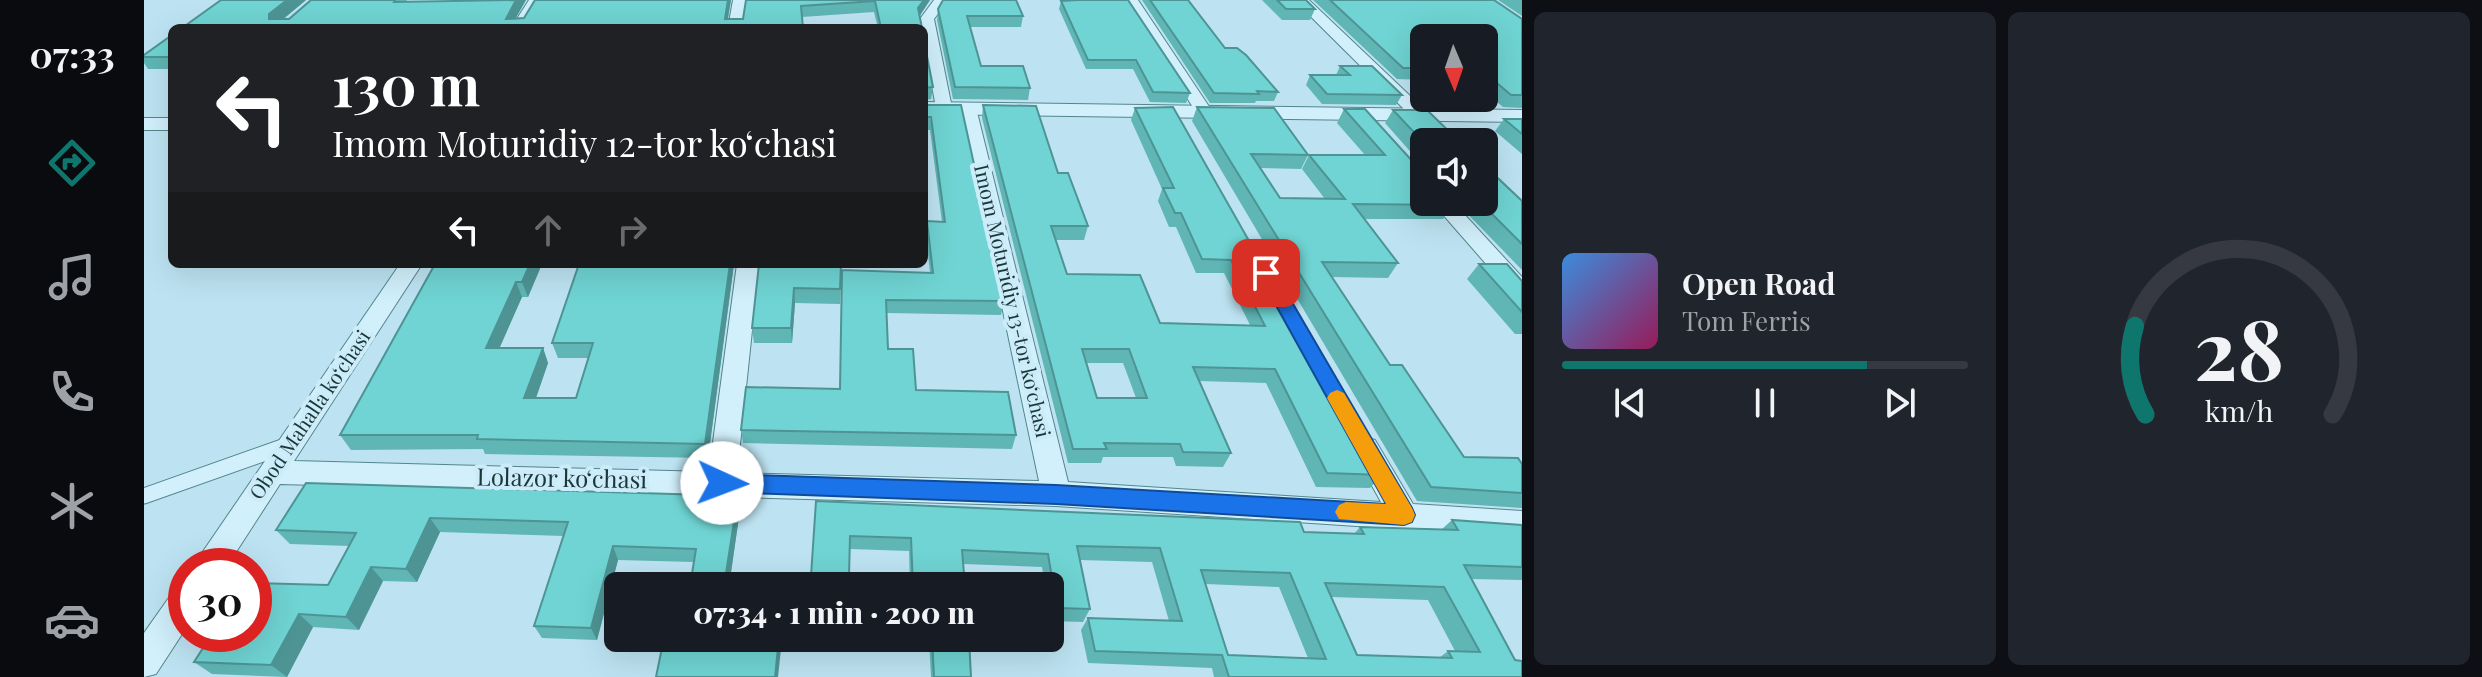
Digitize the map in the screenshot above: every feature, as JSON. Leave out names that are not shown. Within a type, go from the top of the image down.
[{"type":"street","points":[[521,24],[536,0]]},
{"type":"street","points":[[736,24],[740,0]]},
{"type":"street","points":[[927,24],[927,19],[941,0]]},
{"type":"street","points":[[1131,0],[1204,111]]},
{"type":"street","points":[[1301,0],[1420,115]]},
{"type":"street","points":[[928,32],[934,108],[1522,116]]},
{"type":"street","name":"Imom Moturidiy 13-tor koʻchasi","points":[[968,108],[1056,494]]},
{"type":"street","points":[[1175,111],[1190,138]]},
{"type":"street","points":[[1363,114],[1383,137]]},
{"type":"street","points":[[144,124],[168,123]]},
{"type":"street","points":[[1455,216],[1522,291]]},
{"type":"street","name":"Obod Mahalla ko‘chasi","points":[[221,548],[408,268]]},
{"type":"street","points":[[722,483],[748,268]]},
{"type":"street","points":[[1358,434],[1404,515]]},
{"type":"street","name":"Lolazor ko‘chasi","points":[[272,472],[1056,494],[1522,524]]},
{"type":"street","points":[[144,662],[168,627]]},
{"type":"lane","points":[[144,496],[292,444]]},
{"type":"building","points":[[221,0],[287,0],[269,14],[269,19],[289,19],[311,0],[516,0],[506,19],[524,18],[535,0],[728,0],[725,19],[743,19],[746,0],[924,0],[918,8],[921,24],[880,24],[875,1],[801,6],[803,24],[188,24]]},
{"type":"building","points":[[943,0],[1016,0],[1023,16],[967,16],[981,66],[1023,66],[1030,88],[955,87],[938,9]]},
{"type":"building","points":[[1128,0],[1190,93],[1153,92],[1136,60],[1088,60],[1061,1]]},
{"type":"building","points":[[1150,0],[1188,0],[1225,48],[1237,48],[1246,55],[1278,92],[1214,93]]},
{"type":"building","points":[[1277,0],[1306,0],[1315,9],[1286,9]]},
{"type":"building","points":[[1330,0],[1494,0],[1522,19],[1522,95],[1511,95],[1498,84],[1498,24],[1410,24],[1410,68],[1403,68]]},
{"type":"building","points":[[168,38],[168,57],[144,55]]},
{"type":"building","points":[[928,61],[933,87],[928,88]]},
{"type":"building","points":[[1340,66],[1372,66],[1402,95],[1327,94],[1310,75],[1350,75]]},
{"type":"building","points":[[928,105],[961,105],[1004,301],[886,300],[888,349],[913,349],[916,390],[1008,392],[1016,435],[741,430],[746,387],[840,389],[842,270],[933,273],[928,221],[945,222],[931,117],[928,117]]},
{"type":"building","points":[[983,105],[1036,106],[1058,173],[1068,173],[1088,226],[1051,226],[1067,274],[1140,275],[1160,323],[1265,326],[1231,260],[1202,259],[1181,213],[1175,213],[1163,188],[1174,188],[1135,108],[1173,107],[1382,475],[1327,473],[1275,369],[1193,367],[1231,453],[1183,452],[1180,444],[1104,443],[1107,449],[1073,449]],"holes":[[[1082,349],[1129,349],[1147,398],[1097,398]]]},
{"type":"building","points":[[1197,107],[1274,108],[1308,155],[1251,154],[1280,198],[1345,199],[1309,155],[1385,155],[1344,109],[1365,109],[1410,159],[1410,205],[1353,204],[1398,263],[1322,262],[1390,365],[1402,365],[1464,457],[1518,458],[1522,464],[1522,493],[1431,487]]},
{"type":"building","points":[[1393,110],[1429,112],[1446,128],[1410,128]]},
{"type":"building","points":[[1504,119],[1522,119],[1522,134]]},
{"type":"building","points":[[1498,178],[1522,201],[1522,244],[1494,216],[1498,216]]},
{"type":"building","points":[[1479,264],[1507,264],[1522,281],[1522,312]]},
{"type":"building","points":[[433,268],[528,268],[522,282],[516,282],[486,348],[543,348],[524,398],[576,398],[593,343],[552,343],[578,268],[729,268],[705,444],[477,439],[478,435],[340,435]]},
{"type":"building","points":[[759,268],[841,268],[840,289],[794,288],[791,328],[752,328]]},
{"type":"building","points":[[306,483],[738,496],[726,572],[692,572],[696,549],[613,546],[591,628],[534,626],[568,522],[430,518],[406,569],[371,567],[346,617],[299,614],[271,665],[194,662],[200,652],[272,652],[272,583],[328,585],[356,533],[276,530]]},
{"type":"building","points":[[816,501],[1300,522],[1304,532],[1364,534],[1360,527],[1458,530],[1452,520],[1522,525],[1522,567],[1464,565],[1515,660],[1522,661],[1522,677],[1229,677],[1222,655],[1095,651],[1088,618],[1182,621],[1160,548],[1077,546],[1090,609],[1064,608],[1064,572],[1051,572],[1048,554],[962,550],[964,572],[912,572],[911,538],[850,536],[849,572],[811,572]],"holes":[[[1201,570],[1290,573],[1326,659],[1228,655]],[[1325,583],[1444,587],[1480,652],[1448,651],[1452,658],[1357,655]]]},
{"type":"building","points":[[661,652],[778,652],[775,677],[656,677]]},
{"type":"building","points":[[933,652],[970,652],[971,677],[934,677]]},
{"type":"slow traffic","points":[[1337,398],[1404,515],[1346,512]]},
{"type":"route","points":[[722,483],[1056,494],[1404,515],[1266,273]]}]
